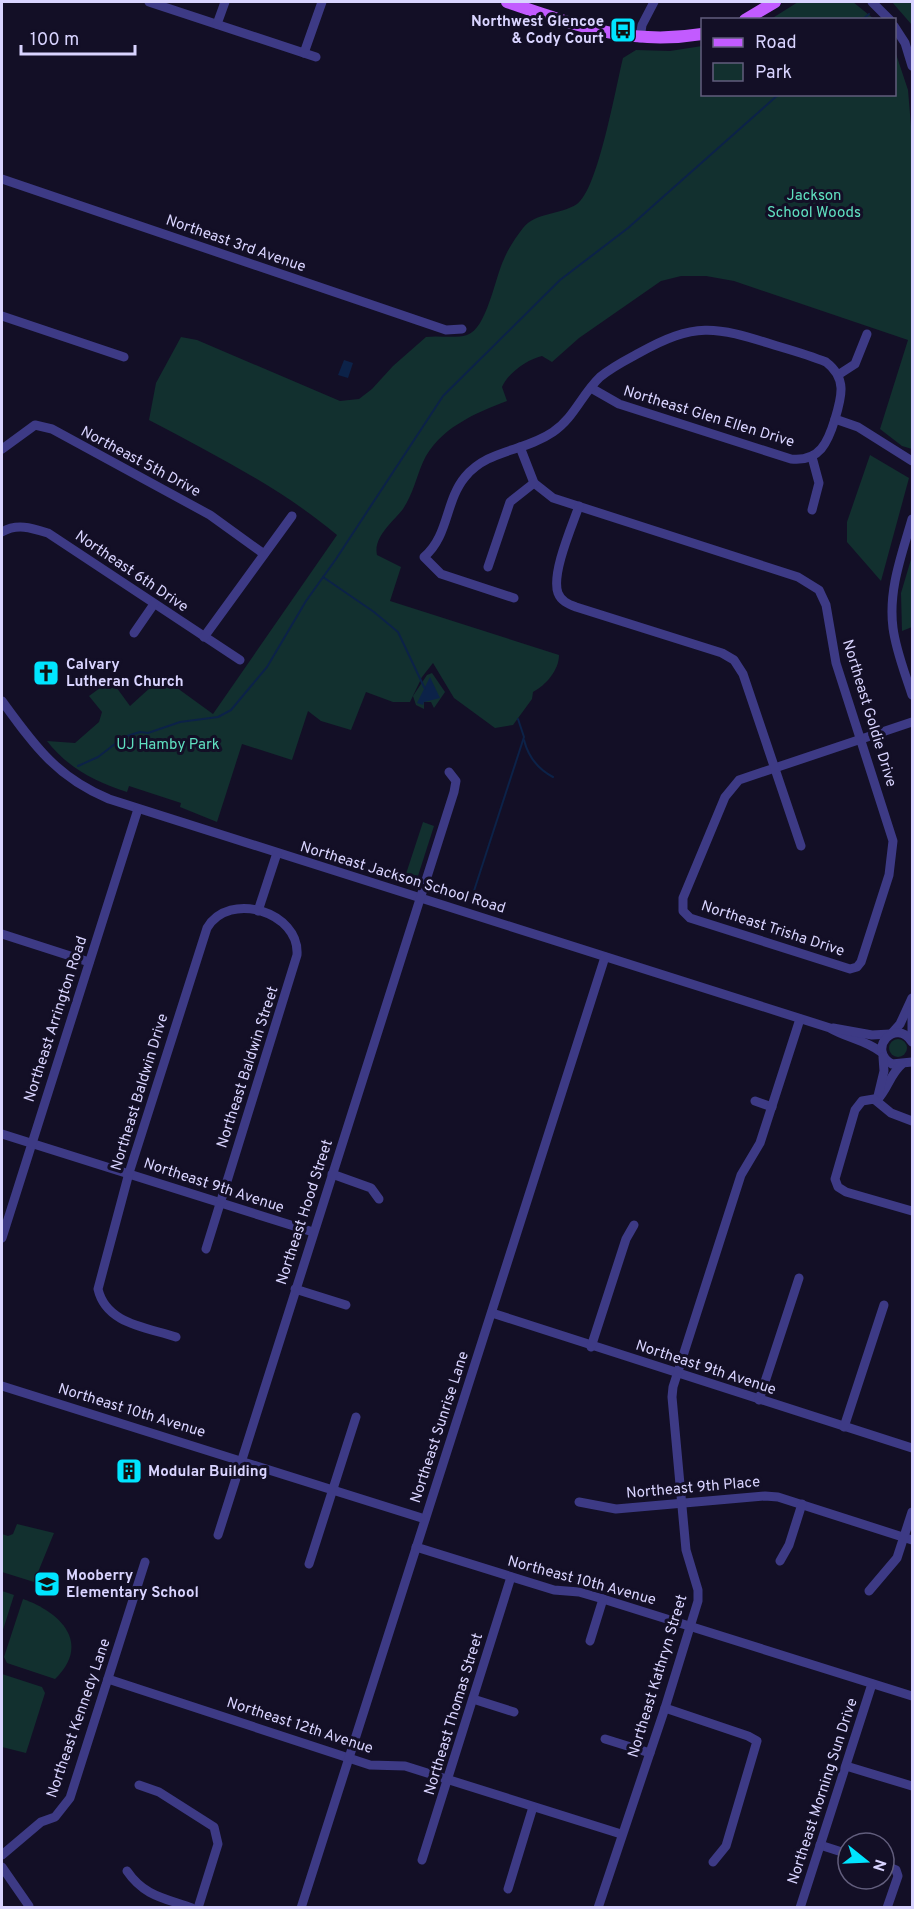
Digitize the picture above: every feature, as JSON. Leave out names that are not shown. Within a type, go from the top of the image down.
[{"type":"main road","points":[[507,2],[581,26],[640,38],[701,33]]},
{"type":"main road","points":[[748,18],[775,2]]},
{"type":"street","points":[[149,2],[316,57]]},
{"type":"street","points":[[217,24],[225,2]]},
{"type":"street","points":[[304,53],[321,2]]},
{"type":"street","points":[[640,38],[642,25],[654,2]]},
{"type":"street","points":[[872,2],[888,18]]},
{"type":"street","points":[[896,29],[905,44],[912,66]]},
{"type":"street","name":"Northeast 3rd Avenue","points":[[2,178],[446,330],[462,329]]},
{"type":"street","points":[[2,316],[124,357]]},
{"type":"street","points":[[514,598],[441,574],[423,557],[435,546],[443,531],[456,492],[464,478],[489,457],[540,440],[558,429],[573,414],[591,388],[613,367],[679,333],[701,329],[724,330],[744,335],[823,361],[838,375],[855,364],[867,334]]},
{"type":"street","name":"Northeast Glen Ellen Drive","points":[[591,388],[619,404],[788,458],[812,457],[826,445],[843,393],[838,375]]},
{"type":"street","points":[[835,418],[858,427],[912,461]]},
{"type":"street","name":"Northeast 5th Drive","points":[[2,449],[35,425],[52,429],[210,515],[264,555]]},
{"type":"street","points":[[488,567],[510,502],[534,483],[520,447]]},
{"type":"street","points":[[812,457],[819,483],[812,510]]},
{"type":"street","name":"Northeast Goldie Drive","points":[[534,483],[553,498],[814,585],[826,605],[836,663],[894,848],[890,875],[863,957],[857,967]]},
{"type":"street","points":[[579,506],[558,571],[556,583],[558,594],[565,602],[576,607],[722,653],[734,660],[743,674],[801,846]]},
{"type":"street","points":[[204,637],[292,516]]},
{"type":"street","points":[[912,519],[896,578],[892,610],[896,643],[912,695]]},
{"type":"street","name":"Northeast 6th Drive","points":[[2,529],[29,527],[48,533],[240,660]]},
{"type":"street","points":[[134,633],[154,604]]},
{"type":"street","name":"Northeast Jackson School Road","points":[[2,701],[40,751],[62,774],[90,790],[138,809],[830,1028],[872,1035],[891,1033]]},
{"type":"street","points":[[775,767],[912,722]]},
{"type":"street","name":"Northeast Trisha Drive","points":[[775,767],[739,780],[731,787],[683,898],[683,911],[690,918],[845,968],[857,967]]},
{"type":"street","name":"Northeast Hood Street","points":[[218,1535],[454,792],[456,782],[449,772]]},
{"type":"street","name":"Northeast Arrington Road","points":[[2,1239],[138,809]]},
{"type":"street","points":[[258,911],[277,853]]},
{"type":"street","name":"Northeast Baldwin Drive","points":[[176,1337],[120,1318],[101,1303],[98,1289],[100,1277],[129,1173],[207,928],[215,916],[227,909],[241,908],[258,911]]},
{"type":"street","name":"Northeast Baldwin Street","points":[[206,1249],[297,955],[296,939],[286,925],[258,911]]},
{"type":"street","points":[[2,934],[89,962]]},
{"type":"street","name":"Northeast Sunrise Lane","points":[[301,1908],[606,957]]},
{"type":"street","points":[[877,1100],[884,1071],[883,1041],[900,1024],[912,998]]},
{"type":"street","points":[[912,1011],[910,1028],[912,1042]]},
{"type":"street","name":"Northeast Kathryn Street","points":[[598,1908],[696,1609],[698,1590],[686,1550],[672,1398],[741,1175],[758,1148],[800,1019]]},
{"type":"street","name":"Northeast Jackson School Road","points":[[830,1028],[842,1035],[869,1043],[892,1064],[907,1063]]},
{"type":"street","points":[[891,1033],[906,1034],[912,1042]]},
{"type":"street","points":[[877,1100],[885,1092],[894,1073],[907,1063],[912,1054]]},
{"type":"street","points":[[912,1121],[887,1111],[877,1100],[869,1099],[857,1105],[835,1179],[838,1187],[846,1192],[912,1211]]},
{"type":"street","points":[[755,1101],[772,1107]]},
{"type":"street","name":"Northeast 9th Avenue","points":[[2,1134],[313,1232]]},
{"type":"street","points":[[332,1174],[371,1188],[379,1199]]},
{"type":"street","points":[[591,1347],[626,1239],[634,1225]]},
{"type":"street","points":[[759,1400],[799,1278]]},
{"type":"street","points":[[295,1289],[346,1305]]},
{"type":"street","points":[[844,1426],[884,1305]]},
{"type":"street","name":"Northeast 9th Avenue","points":[[492,1313],[591,1347],[912,1448]]},
{"type":"street","name":"Northeast 10th Avenue","points":[[2,1386],[425,1519]]},
{"type":"street","points":[[309,1564],[356,1417]]},
{"type":"street","name":"Northeast 9th Place","points":[[579,1502],[616,1509],[765,1496],[802,1504],[908,1539]]},
{"type":"street","points":[[780,1561],[789,1545],[802,1504]]},
{"type":"street","points":[[869,1591],[897,1558],[908,1539],[912,1512]]},
{"type":"street","name":"Northeast 10th Avenue","points":[[416,1547],[554,1590],[579,1592],[603,1599],[912,1696]]},
{"type":"street","name":"Northeast Kennedy Lane","points":[[2,1855],[41,1822],[55,1817],[63,1810],[70,1798],[145,1562]]},
{"type":"street","name":"Northeast Thomas Street","points":[[422,1860],[511,1577]]},
{"type":"street","points":[[590,1641],[603,1599]]},
{"type":"street","name":"Northeast 12th Avenue","points":[[108,1679],[349,1758],[379,1766],[405,1766],[621,1834]]},
{"type":"street","name":"Northeast Morning Sun Drive","points":[[800,1908],[872,1684]]},
{"type":"street","points":[[473,1699],[514,1712]]},
{"type":"street","points":[[665,1708],[748,1736],[757,1742],[726,1846],[712,1862]]},
{"type":"street","points":[[605,1738],[650,1753]]},
{"type":"street","points":[[846,1766],[912,1786]]},
{"type":"street","points":[[139,1785],[166,1796],[214,1827],[218,1844],[198,1908]]},
{"type":"street","points":[[508,1889],[533,1807]]},
{"type":"street","points":[[820,1845],[836,1850]]},
{"type":"street","points":[[2,1867],[29,1906]]},
{"type":"street","points":[[127,1871],[138,1886],[150,1893],[192,1908]]},
{"type":"street","points":[[887,1908],[893,1891]]},
{"type":"green space","points":[[798,2],[853,2],[873,18],[773,18]]},
{"type":"green space","points":[[892,2],[912,2],[912,25]]},
{"type":"green space","name":"Jackson School Woods","points":[[701,46],[701,96],[896,96],[896,54],[908,90],[912,138],[912,449],[902,446],[880,429],[908,340],[734,281],[706,276],[681,276],[661,281],[579,338],[552,362],[542,356],[519,367],[502,387],[507,401],[470,417],[438,440],[423,462],[403,509],[378,542],[377,555],[401,567],[390,601],[559,655],[554,671],[543,685],[533,692],[532,699],[513,725],[495,728],[454,698],[433,663],[422,677],[410,702],[393,702],[366,692],[351,730],[321,721],[308,711],[292,760],[242,744],[217,822],[180,807],[181,803],[129,786],[127,792],[104,783],[63,759],[47,741],[75,743],[99,722],[102,712],[89,696],[111,680],[130,706],[162,677],[213,714],[337,535],[270,487],[149,420],[156,383],[181,337],[197,340],[340,401],[359,399],[426,337],[462,336],[474,331],[490,302],[506,255],[523,228],[541,216],[570,208],[585,195],[599,159],[623,58],[636,50],[670,51]]},
{"type":"green space","points":[[870,455],[909,478],[881,581],[847,542],[847,522]]},
{"type":"green space","points":[[912,556],[912,627],[902,631],[901,593]]},
{"type":"green space","points":[[432,673],[445,692],[434,708],[431,702],[424,702],[424,709],[416,705],[413,696],[427,675]]},
{"type":"green space","points":[[423,822],[434,826],[417,879],[412,882],[404,880]]},
{"type":"green space","points":[[898,1039],[905,1041],[907,1048],[905,1055],[898,1057],[891,1055],[889,1048],[891,1041]]},
{"type":"green space","points":[[17,1524],[54,1533],[34,1582],[2,1572],[2,1534],[8,1536],[13,1534]]},
{"type":"green space","points":[[2,1591],[14,1595],[2,1633]]},
{"type":"green space","points":[[23,1599],[49,1612],[67,1630],[71,1641],[71,1653],[66,1666],[55,1679],[7,1663],[4,1657]]},
{"type":"green space","points":[[2,1674],[42,1687],[45,1693],[26,1753],[2,1747]]},
{"type":"water","points":[[344,360],[353,363],[348,378],[338,375]]},
{"type":"water","points":[[430,677],[440,698],[424,702],[423,705],[417,703]]},
{"type":"waterway","points":[[864,18],[869,14]]},
{"type":"waterway","points":[[78,766],[98,757],[124,737],[140,732],[148,733],[180,722],[218,717],[231,710],[267,667],[306,601],[443,396],[560,280],[628,228],[777,96]]},
{"type":"waterway","points":[[323,577],[374,612],[398,632],[425,689]]},
{"type":"waterway","points":[[472,897],[524,737],[518,719]]},
{"type":"waterway","points":[[524,740],[534,762],[553,777]]},
{"type":"place","name":"Northwest Glencoe & Cody Court","points":[[623,30]]},
{"type":"place","name":"Calvary Lutheran Church","points":[[46,673]]},
{"type":"place","name":"Modular Building","points":[[129,1471]]},
{"type":"place","name":"Mooberry Elementary School","points":[[47,1584]]},
{"type":"park label","name":"UJ Hamby Park","points":[[168,744]]}]
